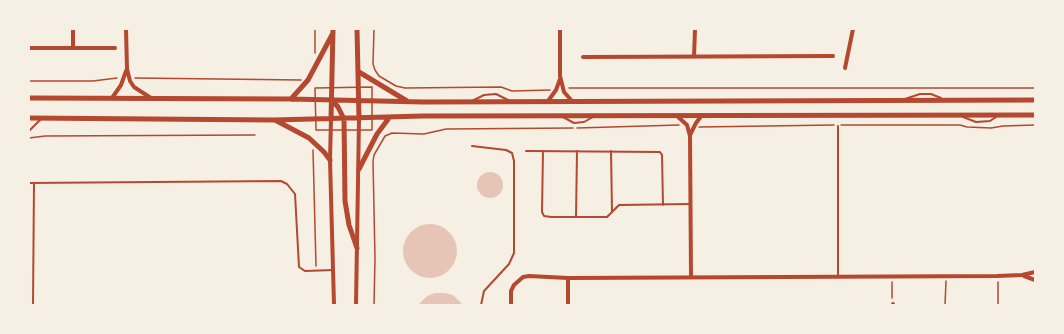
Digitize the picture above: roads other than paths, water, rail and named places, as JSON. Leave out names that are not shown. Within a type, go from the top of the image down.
[{"type":"street","points":[[73,29],[73,47]]},
{"type":"street","points":[[112,98],[127,78],[126,29]]},
{"type":"street","points":[[356,305],[356,248],[359,169],[359,72],[357,29]]},
{"type":"street","points":[[560,29],[560,76],[563,88],[572,102]]},
{"type":"street","points":[[694,57],[695,29]]},
{"type":"street","points":[[845,68],[853,29]]},
{"type":"street","points":[[291,99],[308,80],[333,31]]},
{"type":"street","points":[[333,31],[330,160],[334,305]]},
{"type":"street","points":[[29,48],[116,48]]},
{"type":"street","points":[[583,57],[833,56]]},
{"type":"street","points":[[359,72],[408,101]]},
{"type":"street","points":[[548,101],[556,90],[560,76]]},
{"type":"street","points":[[127,78],[134,87],[151,98]]},
{"type":"street","points":[[29,98],[331,99],[572,102],[1035,100]]},
{"type":"street","points":[[331,99],[338,107],[344,119],[345,201],[349,225],[356,248]]},
{"type":"street","points":[[690,136],[693,127],[702,115]]},
{"type":"street","points":[[29,118],[274,120],[359,119],[423,116],[1035,115]]},
{"type":"street","points":[[678,116],[687,125],[690,136],[691,276]]},
{"type":"street","points":[[359,169],[377,134],[389,118]]},
{"type":"street","points":[[274,120],[309,138],[330,160]]},
{"type":"street","points":[[511,305],[511,291],[514,285],[523,277],[529,276],[568,278],[691,276],[998,276],[1022,275],[1035,272]]},
{"type":"street","points":[[1022,275],[1035,280]]},
{"type":"street","points":[[568,278],[568,305]]},
{"type":"lane","points":[[29,131],[41,118]]},
{"type":"lane","points":[[838,126],[838,276]]},
{"type":"lane","points":[[472,146],[506,150],[512,153],[514,161],[514,253],[509,264],[484,290],[481,305]]},
{"type":"lane","points":[[526,151],[660,152],[662,155],[663,205]]},
{"type":"lane","points":[[543,151],[542,212],[544,216],[606,217],[619,205],[690,204]]},
{"type":"lane","points":[[576,217],[577,151]]},
{"type":"lane","points":[[610,151],[612,212]]},
{"type":"lane","points":[[29,183],[281,181],[287,184],[295,194],[297,264],[301,270],[333,270]]},
{"type":"lane","points":[[33,305],[34,183]]}]
